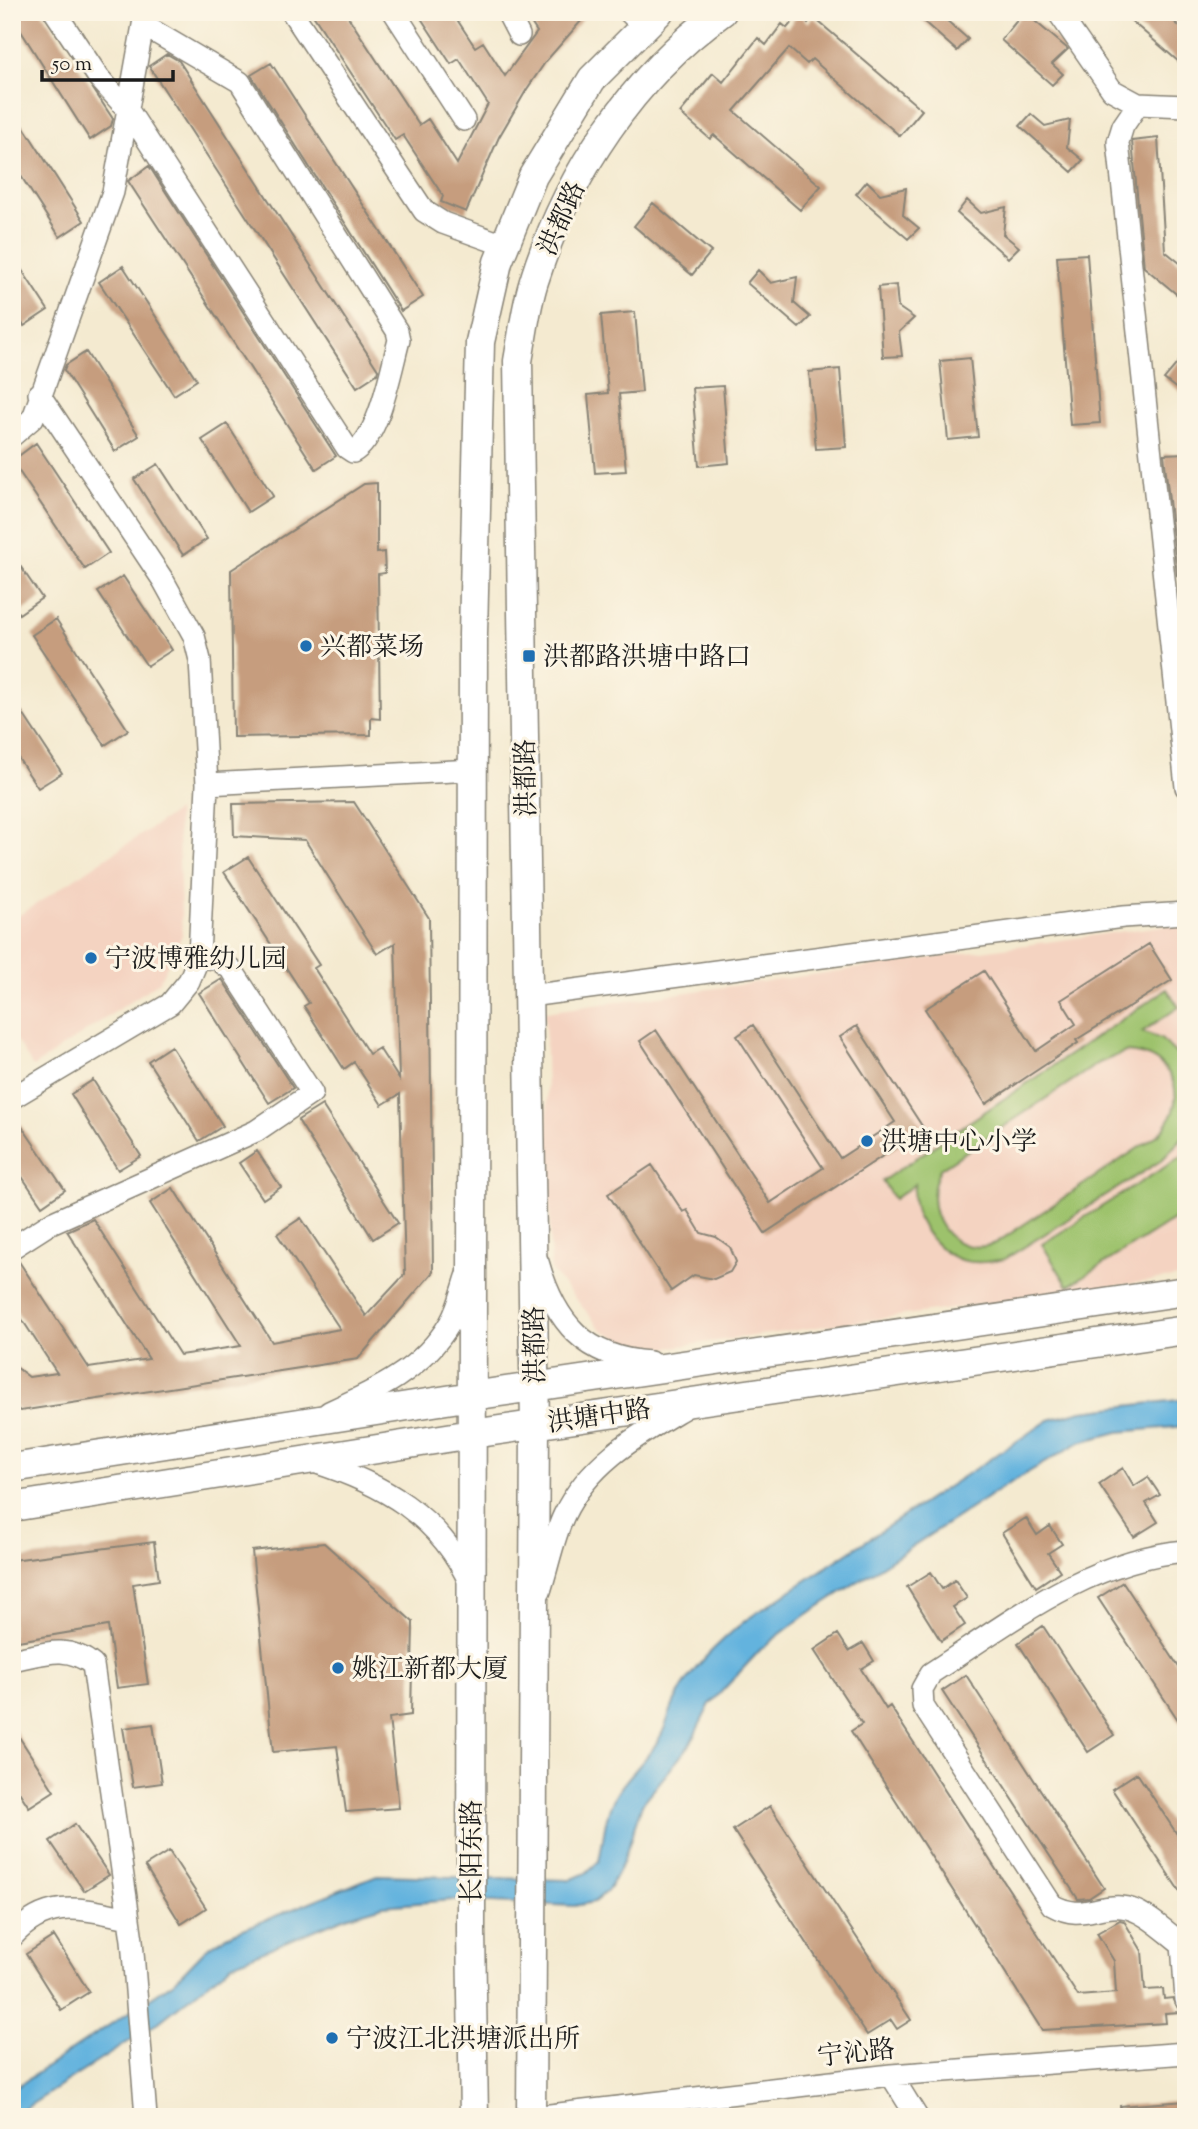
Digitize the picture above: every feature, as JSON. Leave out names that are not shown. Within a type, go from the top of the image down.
[{"type":"main road","name":"洪都路","points":[[534,1610],[535,1387],[518,375],[520,349],[534,279],[566,199],[604,135],[659,64],[722,12]]},
{"type":"main road","name":"洪都路","points":[[471,1587],[473,770],[476,444],[480,342],[504,245],[533,176],[592,79],[644,17]]},
{"type":"main road","name":"洪塘中路","points":[[12,1468],[472,1396],[1186,1291]]},
{"type":"main road","name":"洪塘中路","points":[[12,1507],[472,1434],[1186,1330]]},
{"type":"main road","name":"长阳东路","points":[[471,1587],[474,2117]]},
{"type":"main road","points":[[532,2117],[534,1610]]},
{"type":"street","points":[[12,436],[33,418],[39,394],[113,192],[128,110],[145,18],[240,82],[397,331],[400,340],[372,433],[362,447],[353,452],[128,110],[99,78],[55,12]]},
{"type":"street","points":[[292,12],[424,211],[443,223],[504,245]]},
{"type":"street","points":[[394,12],[464,120]]},
{"type":"street","points":[[507,12],[519,35]]},
{"type":"street","points":[[1058,12],[1112,90],[1138,104],[1186,106]]},
{"type":"street","points":[[1138,104],[1123,126],[1118,142],[1186,787]]},
{"type":"street","points":[[12,1098],[170,1004],[189,981],[199,957],[207,784],[200,660],[194,636],[163,580],[39,394]]},
{"type":"street","points":[[207,784],[473,770]]},
{"type":"street","points":[[529,996],[1110,919],[1186,913]]},
{"type":"street","points":[[12,1248],[51,1223],[256,1130],[312,1093],[232,970],[217,959],[199,957]]},
{"type":"street","points":[[533,1243],[552,1303],[565,1322],[582,1338],[605,1355],[629,1361],[687,1364]]},
{"type":"street","points":[[308,1422],[381,1388],[412,1367],[433,1348],[452,1321],[472,1262]]},
{"type":"street","points":[[534,1610],[564,1516],[583,1482],[610,1455],[696,1401]]},
{"type":"street","points":[[309,1460],[353,1474],[419,1513],[443,1537],[471,1587]]},
{"type":"street","points":[[1186,1551],[1154,1554],[1060,1589],[931,1673],[922,1689],[923,1706],[1052,1905],[1066,1912],[1089,1913],[1122,1907],[1184,1941],[1186,2000]]},
{"type":"street","points":[[12,1660],[57,1651],[79,1653],[93,1665],[129,1918],[146,2117]]},
{"type":"street","points":[[12,1937],[47,1910],[75,1908],[129,1918]]},
{"type":"street","name":"宁沁路","points":[[532,2117],[891,2075],[1186,2053]]},
{"type":"street","points":[[891,2075],[917,2117]]},
{"type":"shaded area","name":"宁波博雅幼儿园","points":[[177,811],[182,935],[159,982],[33,1067],[12,1034],[12,920]]},
{"type":"shaded area","name":"洪塘中心小学","points":[[1183,923],[1186,1276],[645,1351],[602,1330],[551,1270],[545,1012]]},
{"type":"green space","points":[[1167,989],[1179,1007],[1142,1032],[1161,1039],[1186,1063],[1186,1134],[1162,1160],[1005,1259],[972,1262],[951,1255],[932,1239],[918,1218],[913,1195],[915,1184],[894,1199],[882,1181]],"holes":[[[1125,1052],[1142,1054],[1166,1069],[1175,1092],[1169,1120],[1159,1134],[996,1243],[979,1247],[964,1245],[942,1228],[933,1200],[934,1184],[940,1169],[1099,1063]]]},
{"type":"green space","points":[[1184,1155],[1186,1212],[1068,1286],[1042,1244]]},
{"type":"water","points":[[1186,1399],[1186,1426],[1118,1432],[1080,1442],[1005,1486],[800,1619],[762,1648],[710,1704],[689,1746],[642,1804],[623,1862],[608,1890],[594,1902],[574,1906],[451,1900],[383,1906],[346,1917],[232,1964],[159,2022],[12,2117],[12,2090],[174,1982],[205,1950],[226,1936],[377,1875],[570,1880],[586,1873],[599,1861],[606,1821],[614,1798],[654,1747],[683,1687],[707,1656],[746,1620],[1049,1420],[1082,1411]]},
{"type":"building","points":[[12,12],[42,12],[113,119],[111,126],[90,140],[12,17]]},
{"type":"building","points":[[311,12],[345,12],[419,125],[428,119],[457,164],[488,104],[459,59],[451,64],[417,12],[452,12],[475,47],[483,42],[505,76],[537,32],[524,12],[589,12],[546,61],[527,89],[499,137],[466,212],[441,202],[443,196],[403,135],[395,140]]},
{"type":"building","points":[[913,12],[937,12],[968,39],[957,51]]},
{"type":"building","points":[[1024,12],[1068,49],[1052,64],[1063,74],[1052,85],[1001,40]]},
{"type":"building","points":[[1121,12],[1163,12],[1186,32],[1186,68]]},
{"type":"building","points":[[799,14],[808,23],[813,17],[922,110],[900,136],[812,59],[807,64],[789,48],[734,111],[821,186],[800,210],[714,135],[710,139],[680,113],[713,73],[723,82],[758,38],[766,45],[782,24],[787,28]]},
{"type":"building","points":[[167,54],[179,61],[378,370],[377,374],[357,387],[149,66]]},
{"type":"building","points":[[271,63],[423,297],[401,311],[251,75]]},
{"type":"building","points":[[1031,114],[1045,126],[1070,120],[1067,147],[1083,160],[1072,172],[1020,126]]},
{"type":"building","points":[[22,124],[84,221],[60,237],[12,162],[12,130]]},
{"type":"building","points":[[1158,138],[1165,251],[1186,268],[1186,302],[1144,267],[1132,141]]},
{"type":"building","points":[[149,166],[336,456],[316,469],[128,181]]},
{"type":"building","points":[[867,181],[880,194],[906,188],[903,215],[919,228],[908,239],[856,194]]},
{"type":"building","points":[[967,200],[981,213],[1006,207],[1003,234],[1019,247],[1008,258],[957,213]]},
{"type":"building","points":[[653,203],[711,252],[692,275],[634,226]]},
{"type":"building","points":[[1087,254],[1100,423],[1070,425],[1057,256]]},
{"type":"building","points":[[12,255],[48,310],[24,326],[12,308]]},
{"type":"building","points":[[123,266],[197,380],[174,395],[99,282]]},
{"type":"building","points":[[758,270],[771,283],[797,277],[794,303],[810,317],[799,328],[747,283]]},
{"type":"building","points":[[896,285],[898,307],[914,318],[899,332],[902,356],[883,357],[878,287]]},
{"type":"building","points":[[635,312],[642,392],[619,394],[626,471],[595,473],[588,395],[608,393],[601,315]]},
{"type":"building","points":[[86,352],[139,436],[115,451],[64,370],[66,365]]},
{"type":"building","points":[[1186,353],[1186,396],[1164,379]]},
{"type":"building","points":[[970,358],[978,437],[948,440],[940,361]]},
{"type":"building","points":[[840,369],[846,447],[816,449],[809,372]]},
{"type":"building","points":[[723,386],[729,463],[699,466],[692,388]]},
{"type":"building","points":[[227,424],[273,496],[248,512],[202,440]]},
{"type":"building","points":[[36,443],[109,553],[85,569],[12,461]]},
{"type":"building","points":[[1186,453],[1186,583],[1177,575],[1164,454]]},
{"type":"building","points":[[158,464],[207,539],[183,555],[134,479]]},
{"type":"building","name":"兴都菜场","points":[[377,483],[377,553],[384,552],[385,573],[378,574],[380,719],[371,718],[371,735],[233,737],[231,570],[364,484]]},
{"type":"building","points":[[12,554],[42,598],[19,614],[12,603]]},
{"type":"building","points":[[123,576],[172,650],[147,666],[98,592]]},
{"type":"building","points":[[56,619],[128,730],[105,745],[32,635]]},
{"type":"building","points":[[12,697],[62,773],[38,788],[12,749]]},
{"type":"building","points":[[354,802],[429,918],[433,1272],[358,1359],[20,1411],[12,1405],[12,1364],[29,1377],[57,1373],[12,1304],[12,1261],[18,1260],[89,1368],[149,1359],[67,1231],[93,1219],[180,1355],[241,1346],[150,1203],[173,1188],[272,1342],[340,1329],[277,1234],[301,1218],[366,1316],[405,1274],[400,1094],[382,1105],[354,1062],[344,1069],[304,1006],[309,1003],[224,872],[248,857],[319,965],[314,968],[369,1054],[379,1048],[399,1079],[395,943],[377,954],[305,840],[234,836],[233,804]]},
{"type":"building","points":[[1149,944],[1172,980],[1076,1040],[1078,1043],[986,1104],[925,1009],[984,971],[1036,1051],[1076,1024],[1061,1000]]},
{"type":"building","points":[[222,979],[293,1088],[269,1103],[199,993]]},
{"type":"building","points":[[753,1025],[840,1158],[895,1122],[840,1037],[857,1026],[924,1129],[765,1233],[640,1041],[656,1030],[770,1203],[823,1168],[737,1036]]},
{"type":"building","points":[[171,1046],[223,1126],[199,1141],[148,1061]]},
{"type":"building","points":[[93,1080],[141,1156],[118,1170],[71,1094]]},
{"type":"building","points":[[322,1105],[398,1223],[373,1239],[298,1120]]},
{"type":"building","points":[[12,1112],[65,1190],[42,1206],[12,1162]]},
{"type":"building","points":[[257,1151],[281,1187],[263,1199],[239,1163]]},
{"type":"building","points":[[652,1165],[683,1212],[687,1210],[701,1233],[716,1237],[730,1247],[736,1262],[730,1272],[714,1279],[694,1275],[671,1291],[608,1194]]},
{"type":"building","points":[[1123,1468],[1134,1486],[1148,1477],[1160,1495],[1146,1503],[1158,1522],[1134,1537],[1099,1484]]},
{"type":"building","points":[[1026,1518],[1037,1535],[1050,1526],[1062,1544],[1048,1553],[1060,1571],[1036,1587],[1002,1533]]},
{"type":"building","points":[[154,1542],[159,1580],[133,1584],[148,1684],[117,1688],[108,1626],[12,1642],[12,1560]]},
{"type":"building","name":"姚江新都大厦","points":[[324,1543],[413,1622],[411,1715],[389,1718],[399,1808],[346,1812],[337,1746],[273,1752],[252,1551]]},
{"type":"building","points":[[931,1572],[942,1589],[955,1580],[967,1598],[953,1607],[965,1625],[941,1641],[907,1587]]},
{"type":"building","points":[[1123,1582],[1186,1678],[1186,1732],[1098,1598]]},
{"type":"building","points":[[1043,1626],[1114,1735],[1088,1752],[1018,1643]]},
{"type":"building","points":[[838,1634],[849,1651],[863,1643],[874,1661],[861,1669],[886,1709],[890,1706],[1078,1996],[1116,1993],[1114,1961],[1097,1933],[1120,1920],[1124,1921],[1142,1951],[1145,1990],[1163,1989],[1164,1999],[1173,1998],[1180,2012],[1165,2013],[1166,2023],[1042,2030],[851,1731],[862,1724],[814,1650]]},
{"type":"building","points":[[966,1675],[1104,1888],[1089,1898],[1078,1899],[942,1691]]},
{"type":"building","points":[[153,1724],[162,1783],[133,1787],[123,1728]]},
{"type":"building","points":[[12,1726],[54,1791],[29,1807],[12,1781]]},
{"type":"building","points":[[1137,1773],[1186,1848],[1186,1901],[1112,1789]]},
{"type":"building","points":[[770,1806],[911,2020],[897,2029],[891,2020],[867,2035],[733,1830]]},
{"type":"building","points":[[75,1824],[109,1875],[84,1891],[50,1841]]},
{"type":"building","points":[[169,1851],[206,1908],[181,1924],[145,1866]]},
{"type":"building","points":[[54,1936],[89,1992],[61,2010],[26,1954]]},
{"type":"building","points":[[1186,2101],[1186,2117],[1120,2117],[1120,2106]]},
{"type":"place","name":"兴都菜场","points":[[306,646]]},
{"type":"place","name":"洪都路洪塘中路口","points":[[529,656]]},
{"type":"place","name":"宁波博雅幼儿园","points":[[91,958]]},
{"type":"place","name":"洪塘中心小学","points":[[867,1141]]},
{"type":"place","name":"姚江新都大厦","points":[[338,1668]]},
{"type":"place","name":"宁波江北洪塘派出所","points":[[332,2038]]}]
